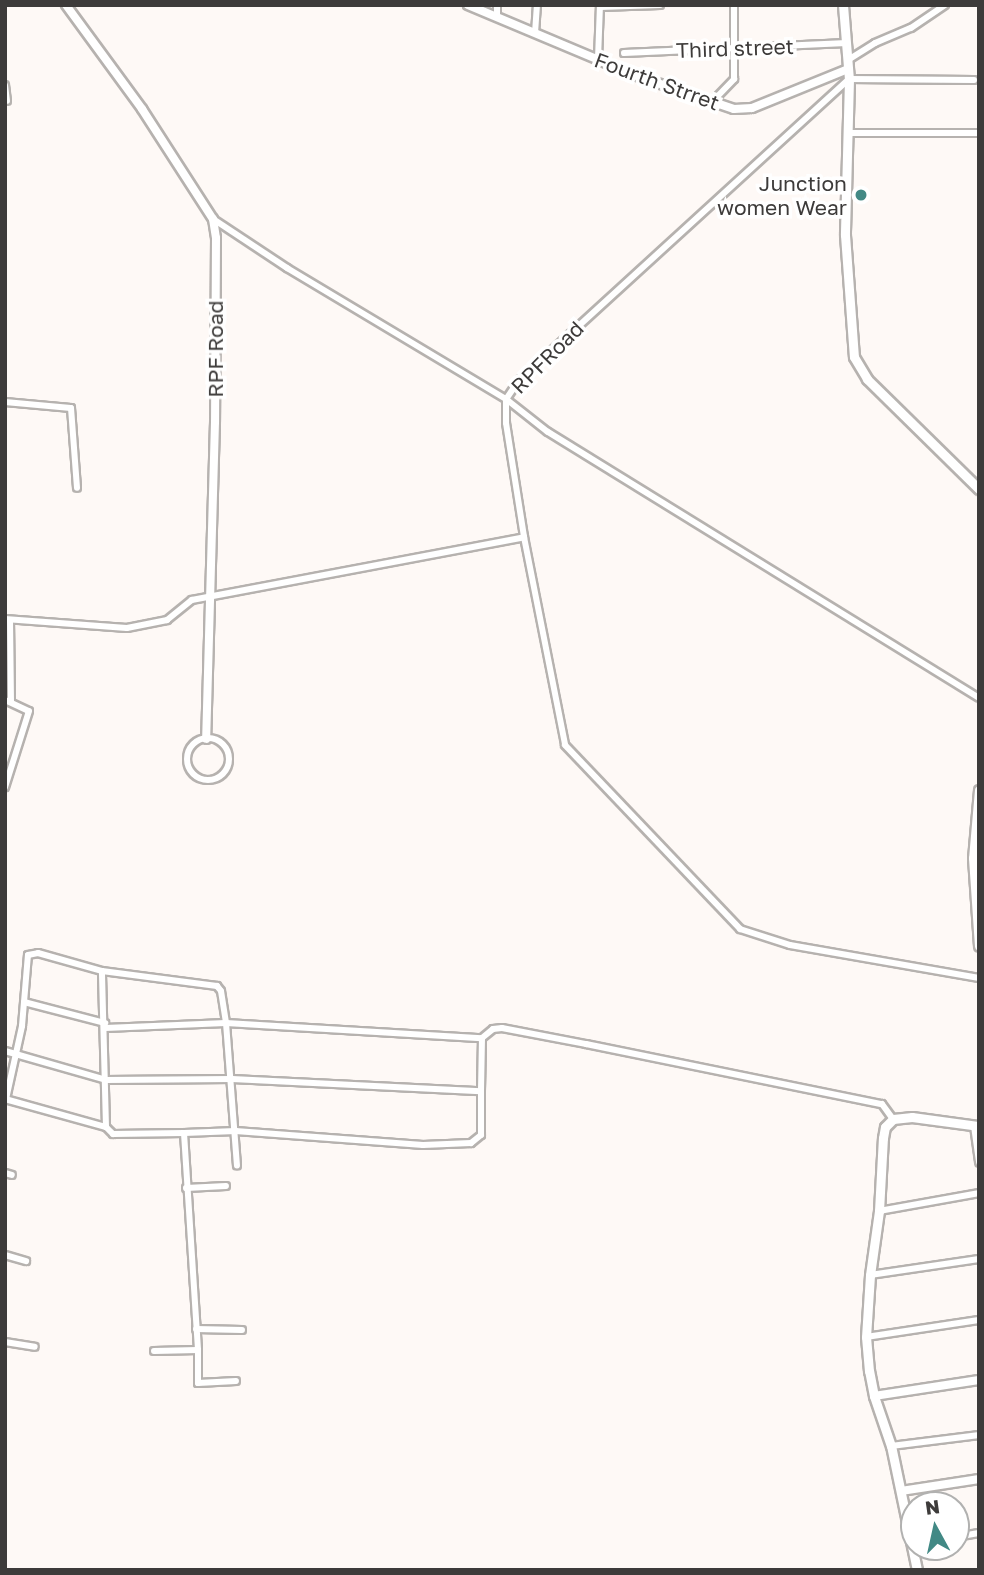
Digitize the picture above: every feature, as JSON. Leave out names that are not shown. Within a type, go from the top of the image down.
[{"type":"main road","points":[[843,5],[849,79],[845,235],[856,363],[890,404],[979,489]]},
{"type":"main road","points":[[979,793],[976,850],[979,946]]},
{"type":"main road","points":[[901,1491],[891,1446],[874,1396],[866,1337],[885,1127],[893,1119],[912,1117],[976,1126]]},
{"type":"street","name":"RPF Road","points":[[66,5],[142,109],[213,219],[216,251],[206,739]]},
{"type":"street","name":"Fourth Strret","points":[[468,5],[598,59],[734,109],[752,108],[848,64]]},
{"type":"street","points":[[497,5],[497,17]]},
{"type":"street","points":[[535,33],[537,5]]},
{"type":"street","points":[[598,59],[600,6],[660,5]]},
{"type":"street","points":[[712,102],[732,84],[734,5]]},
{"type":"street","points":[[848,64],[875,43],[911,28],[945,5]]},
{"type":"street","name":"Third street","points":[[624,52],[847,43]]},
{"type":"street","points":[[849,79],[974,79]]},
{"type":"street","name":"RPFRoad","points":[[849,79],[519,380],[506,399],[548,432],[979,698]]},
{"type":"street","points":[[5,85],[7,101]]},
{"type":"street","points":[[848,132],[979,133]]},
{"type":"street","points":[[213,219],[287,268],[506,399],[506,423],[524,537],[565,745],[740,929],[790,945],[979,978]]},
{"type":"street","points":[[5,402],[71,408],[78,488]]},
{"type":"street","points":[[5,787],[29,711],[8,701],[7,620],[127,628],[161,622],[186,603],[211,597],[524,537]]},
{"type":"street","points":[[206,739],[218,741],[228,750],[230,762],[226,771],[205,780],[191,773],[187,756],[193,744],[206,739]]},
{"type":"street","points":[[237,1166],[236,1131],[232,1079],[226,1023],[221,991],[217,986],[102,971],[31,953],[26,958],[24,1002],[6,1099],[106,1126],[113,1134],[236,1131],[423,1145],[471,1143],[481,1135],[482,1038]]},
{"type":"street","points":[[102,971],[106,1126]]},
{"type":"street","points":[[24,1002],[105,1026],[226,1023],[482,1038],[493,1029],[502,1028],[882,1104],[893,1119]]},
{"type":"street","points":[[5,1051],[106,1080],[232,1079],[481,1091]]},
{"type":"street","points":[[976,1126],[979,1163]]},
{"type":"street","points":[[184,1133],[198,1383],[236,1381]]},
{"type":"street","points":[[186,1188],[226,1186]]},
{"type":"street","points":[[879,1211],[979,1193]]},
{"type":"street","points":[[5,1255],[26,1261]]},
{"type":"street","points":[[870,1275],[979,1259]]},
{"type":"street","points":[[866,1337],[979,1320]]},
{"type":"street","points":[[196,1329],[242,1330]]},
{"type":"street","points":[[5,1342],[35,1347]]},
{"type":"street","points":[[154,1351],[198,1350]]},
{"type":"street","points":[[874,1396],[979,1380]]},
{"type":"street","points":[[891,1446],[979,1435]]},
{"type":"street","points":[[901,1491],[979,1479]]},
{"type":"place","name":"Junction women Wear","points":[[861,195]]}]
